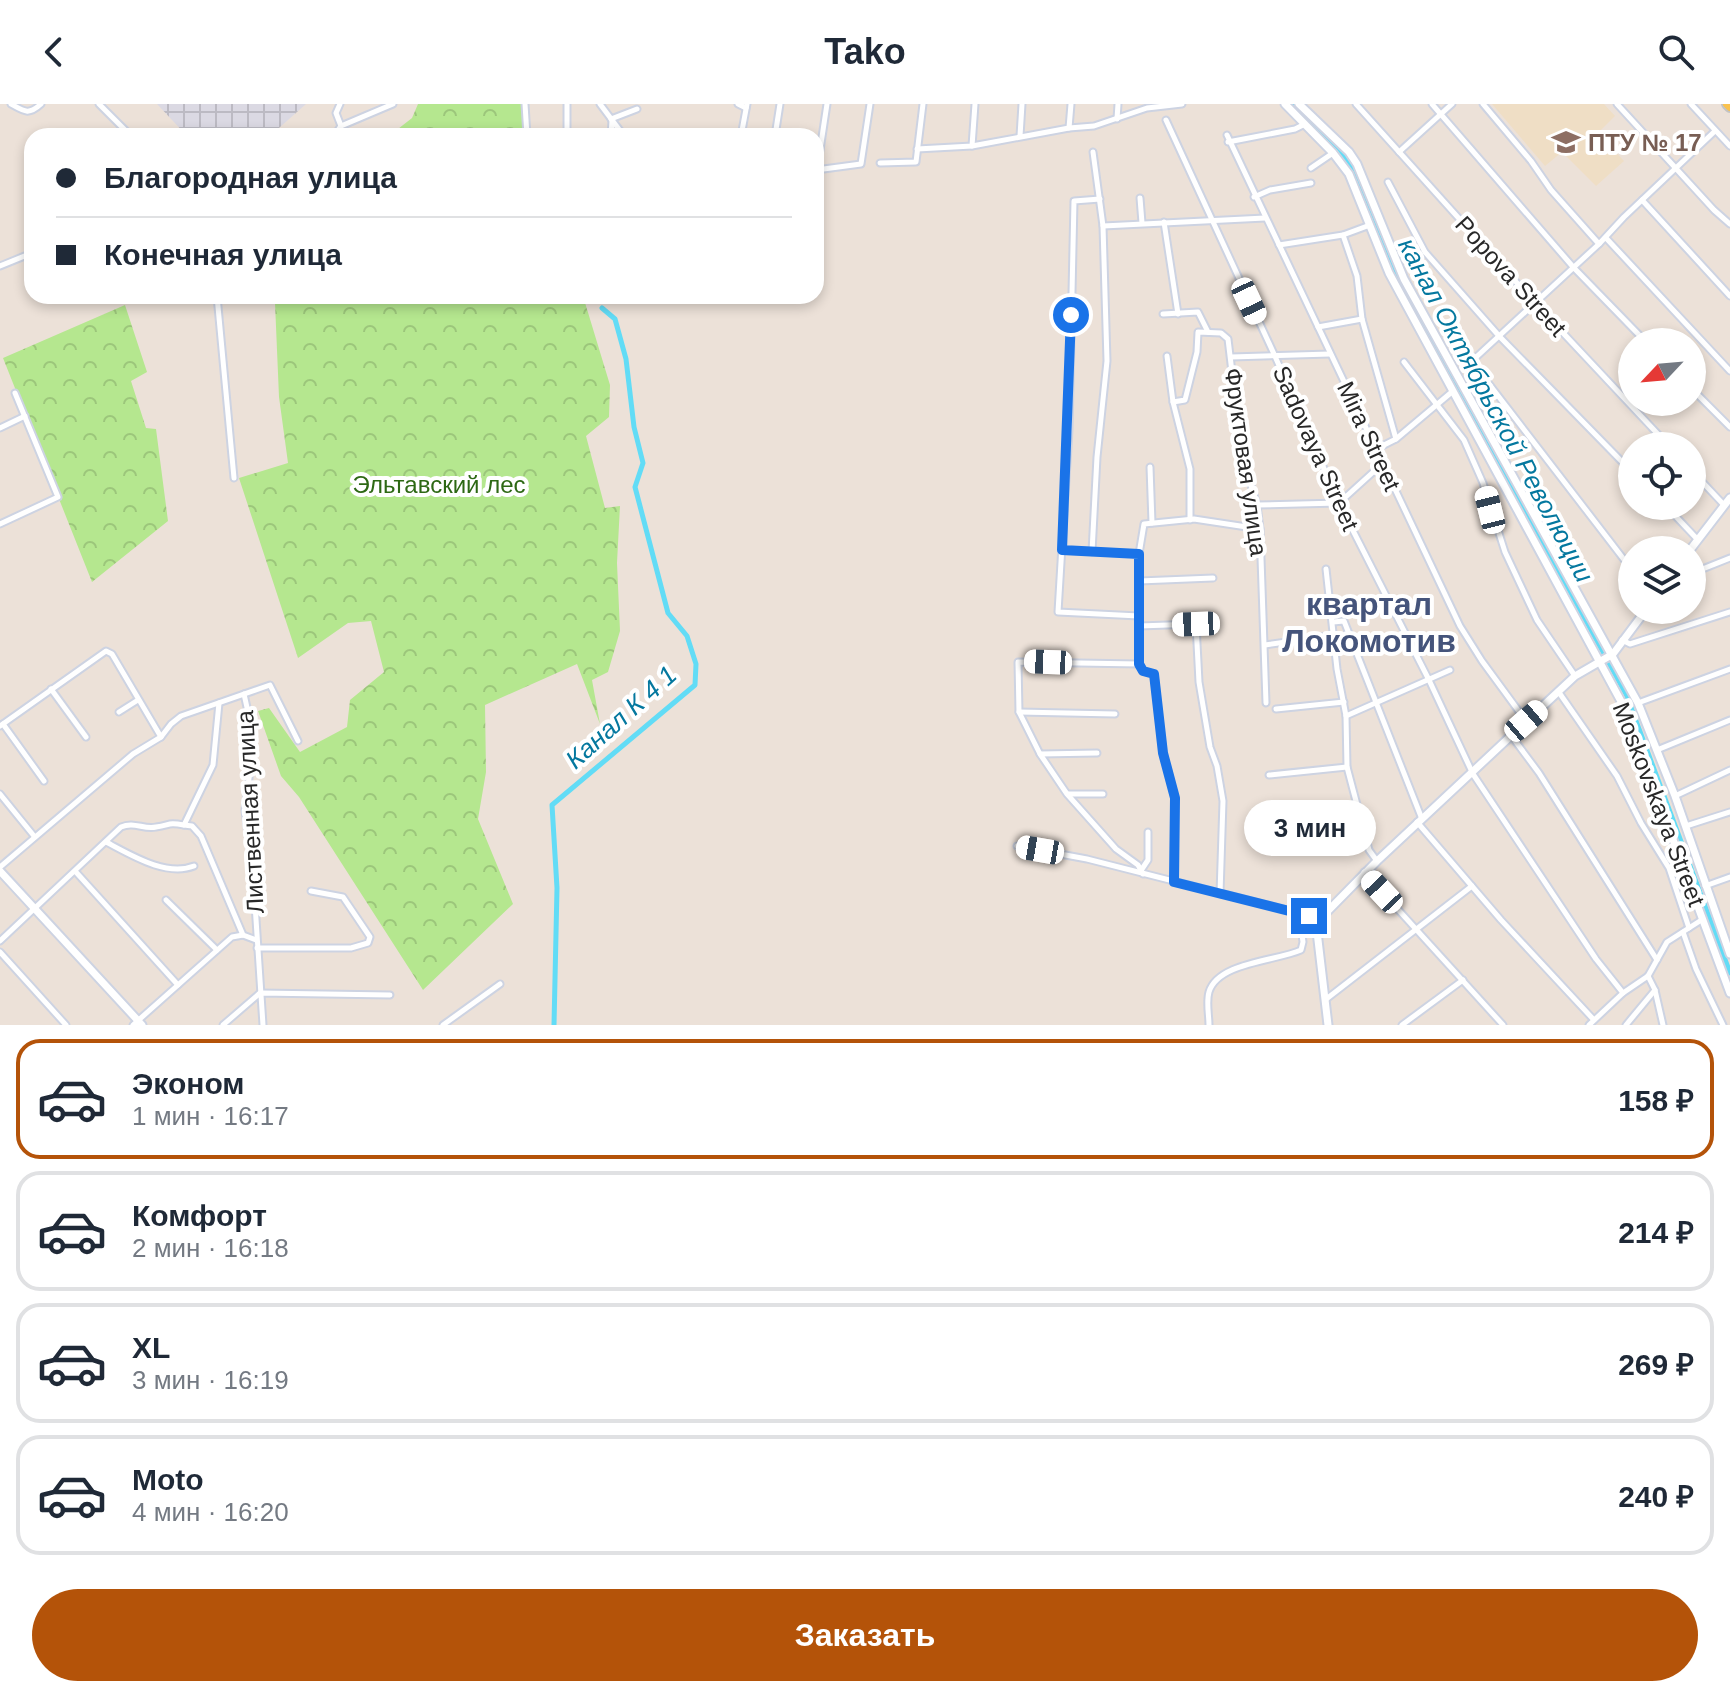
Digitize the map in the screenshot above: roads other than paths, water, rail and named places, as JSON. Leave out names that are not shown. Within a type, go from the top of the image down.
[{"type":"main road","name":"Moskovskaya Street","points":[[1285,104],[1349,174],[1389,273],[1623,705],[1730,993]]},
{"type":"main road","points":[[1299,104],[1349,152],[1357,164],[1404,279],[1638,703],[1686,826],[1705,886],[1727,934],[1730,954]]},
{"type":"main road","points":[[1702,536],[1727,502]]},
{"type":"main road","points":[[1327,1025],[1316,922],[1377,860],[1575,675],[1612,653],[1634,624]]},
{"type":"main road","points":[[0,869],[138,1023]]},
{"type":"street","points":[[11,104],[27,113],[41,104]]},
{"type":"street","points":[[99,104],[123,128]]},
{"type":"street","points":[[340,104],[336,113],[341,126],[393,104]]},
{"type":"street","points":[[525,104],[526,128]]},
{"type":"street","points":[[567,104],[567,128]]},
{"type":"street","points":[[600,104],[618,128]]},
{"type":"street","points":[[738,104],[747,106],[743,128]]},
{"type":"street","points":[[776,128],[780,104]]},
{"type":"street","points":[[823,128],[827,104]]},
{"type":"street","points":[[824,169],[861,164],[870,104]]},
{"type":"street","points":[[880,163],[916,162],[923,104]]},
{"type":"street","points":[[972,146],[975,104]]},
{"type":"street","points":[[1020,136],[1022,104]]},
{"type":"street","points":[[1069,128],[1071,104]]},
{"type":"street","points":[[1117,119],[1118,104]]},
{"type":"street","points":[[917,149],[972,146],[1094,126],[1147,108],[1182,104]]},
{"type":"street","name":"Popova Street","points":[[1356,104],[1656,432]]},
{"type":"street","points":[[1432,104],[1574,268],[1632,328]]},
{"type":"street","points":[[1399,152],[1452,104]]},
{"type":"street","points":[[1483,104],[1551,190],[1599,244]]},
{"type":"street","points":[[1617,104],[1730,224]]},
{"type":"street","points":[[1691,104],[1730,146]]},
{"type":"street","points":[[612,119],[637,109]]},
{"type":"street","points":[[611,128],[612,119]]},
{"type":"street","name":"Sadovaya Street","points":[[1166,120],[1339,503],[1429,680],[1472,773],[1596,959],[1623,993]]},
{"type":"street","name":"Mira Street","points":[[1303,125],[1295,129],[1228,138],[1460,626],[1526,720]]},
{"type":"street","points":[[1618,552],[1473,360],[1606,238],[1715,131]]},
{"type":"street","points":[[1092,552],[1097,457],[1107,361],[1103,226],[1093,152]]},
{"type":"street","points":[[1311,168],[1333,153]]},
{"type":"street","points":[[1388,182],[1425,252],[1500,337],[1618,458]]},
{"type":"street","points":[[1254,197],[1270,190],[1311,183]]},
{"type":"street","points":[[1140,198],[1142,223]]},
{"type":"street","points":[[1100,199],[1074,201],[1069,430],[1058,612],[1139,616]]},
{"type":"street","points":[[1642,200],[1730,296]]},
{"type":"street","points":[[1103,226],[1265,218]]},
{"type":"street","points":[[1164,222],[1178,314]]},
{"type":"street","points":[[1279,245],[1343,235],[1370,225]]},
{"type":"street","points":[[1343,235],[1357,276],[1362,319],[1396,439]]},
{"type":"street","points":[[1606,238],[1730,371]]},
{"type":"street","points":[[0,266],[24,256]]},
{"type":"street","points":[[218,304],[234,478]]},
{"type":"street","points":[[1163,314],[1198,312],[1209,333]]},
{"type":"street","points":[[1318,327],[1362,319]]},
{"type":"street","points":[[1173,402],[1185,400],[1197,352],[1198,332],[1209,333]]},
{"type":"street","name":"Фруктовая улица","points":[[1209,333],[1221,333],[1228,339],[1242,455],[1257,505],[1266,703]]},
{"type":"street","points":[[1231,357],[1330,354]]},
{"type":"street","points":[[1167,356],[1173,402],[1190,469],[1190,520]]},
{"type":"street","points":[[1404,362],[1470,450],[1505,552],[1537,620],[1575,675]]},
{"type":"street","points":[[1376,449],[1396,439],[1453,391]]},
{"type":"street","points":[[0,524],[58,497],[15,393]]},
{"type":"street","points":[[1706,403],[1730,427]]},
{"type":"street","points":[[0,428],[25,416]]},
{"type":"street","points":[[1257,505],[1339,503],[1382,464]]},
{"type":"street","points":[[1150,467],[1152,523]]},
{"type":"street","points":[[1706,483],[1727,502]]},
{"type":"street","points":[[1174,882],[1175,798],[1163,753],[1154,674],[1143,671],[1139,664],[1139,554],[1144,524],[1190,520],[1260,529]]},
{"type":"street","points":[[1680,520],[1695,536]]},
{"type":"street","points":[[1062,550],[1139,554]]},
{"type":"street","points":[[1706,568],[1730,558]]},
{"type":"street","points":[[1326,569],[1337,669],[1346,716],[1347,767],[1369,850],[1377,860]]},
{"type":"street","points":[[1139,581],[1213,578]]},
{"type":"street","points":[[1622,640],[1630,644],[1652,639],[1730,612]]},
{"type":"street","points":[[1333,622],[1344,621],[1419,820],[1591,1023],[1623,993],[1648,976],[1667,942],[1703,919]]},
{"type":"street","points":[[1139,626],[1196,624],[1199,682],[1223,801],[1220,894]]},
{"type":"street","points":[[1265,645],[1335,635]]},
{"type":"street","points":[[44,781],[2,725],[106,651],[112,654],[161,737]]},
{"type":"street","points":[[1139,664],[1018,662],[1019,712],[1040,754],[1067,794],[1116,849],[1142,872]]},
{"type":"street","points":[[1638,703],[1730,669]]},
{"type":"street","points":[[1346,716],[1450,670]]},
{"type":"street","points":[[0,869],[34,836],[133,754],[161,737],[181,716],[270,685],[298,741]]},
{"type":"street","points":[[51,689],[86,737]]},
{"type":"street","points":[[1559,691],[1617,776],[1669,868],[1696,969],[1723,1025]]},
{"type":"street","name":"Лиственная улица","points":[[244,694],[252,730],[245,810],[263,1025]]},
{"type":"street","points":[[119,712],[138,700]]},
{"type":"street","points":[[1276,709],[1344,702]]},
{"type":"street","points":[[184,825],[213,765],[219,703]]},
{"type":"street","points":[[1019,712],[1115,714]]},
{"type":"street","points":[[1657,750],[1730,720]]},
{"type":"street","points":[[1511,735],[1657,960]]},
{"type":"street","points":[[1040,754],[1097,753]]},
{"type":"street","points":[[1269,775],[1347,767]]},
{"type":"street","points":[[1675,796],[1730,770]]},
{"type":"street","points":[[0,794],[34,836]]},
{"type":"street","points":[[1067,794],[1103,794]]},
{"type":"street","points":[[1686,826],[1730,812]]},
{"type":"street","points":[[1282,842],[1359,814]]},
{"type":"street","points":[[0,941],[121,827],[128,823],[156,827],[167,822],[192,826],[201,836],[243,935]]},
{"type":"street","points":[[1142,872],[1148,860],[1148,832]]},
{"type":"street","points":[[106,842],[176,871],[194,866]]},
{"type":"street","points":[[1017,846],[1142,872],[1299,913],[1316,922]]},
{"type":"street","points":[[75,871],[178,985]]},
{"type":"street","points":[[1364,873],[1503,1025]]},
{"type":"street","points":[[1705,886],[1730,877]]},
{"type":"street","points":[[1325,1001],[1472,886]]},
{"type":"street","points":[[257,948],[351,948],[368,943],[370,937],[343,897],[311,891]]},
{"type":"street","points":[[166,900],[217,950]]},
{"type":"street","points":[[1209,1025],[1209,991],[1218,980],[1236,969],[1301,950],[1303,942],[1299,913]]},
{"type":"street","points":[[138,1023],[232,937],[243,935],[256,940]]},
{"type":"street","points":[[0,952],[66,1025]]},
{"type":"street","points":[[1648,976],[1655,990],[1663,1025]]},
{"type":"street","points":[[1402,1025],[1463,980]]},
{"type":"street","points":[[443,1025],[500,984]]},
{"type":"street","points":[[1626,1025],[1655,990]]},
{"type":"street","points":[[223,1025],[260,993],[390,995]]},
{"type":"waterway","name":"канал Октябрьской Революции","points":[[1292,104],[1340,150],[1356,173],[1400,281],[1626,694],[1730,973]]},
{"type":"waterway","name":"Канал К 4 1","points":[[554,1025],[557,888],[552,805],[695,685],[696,664],[687,636],[668,613],[635,487],[643,463],[634,427],[626,359],[615,319],[602,308]]},
{"type":"place","name":"ПТУ № 17","points":[[1566,142]]},
{"type":"district","name":"квартал Локомотив","points":[[1369,622]]},
{"type":"park label","name":"Эльтавский лес","points":[[439,484]]}]
